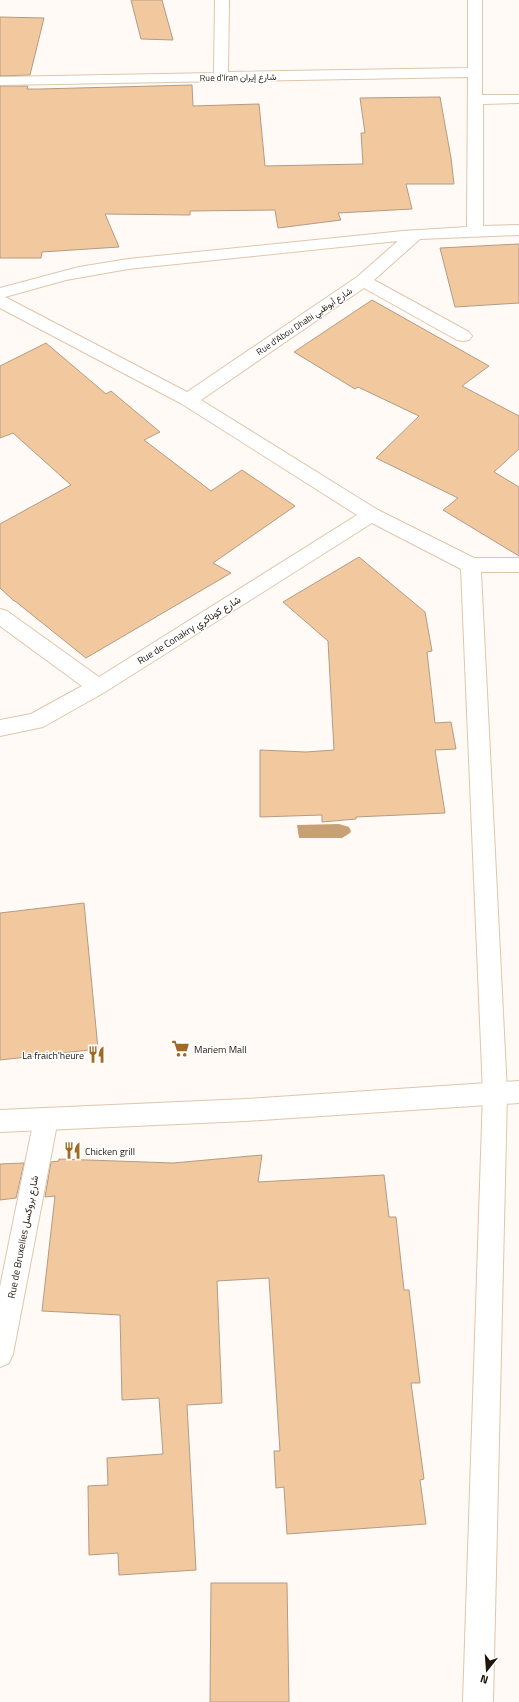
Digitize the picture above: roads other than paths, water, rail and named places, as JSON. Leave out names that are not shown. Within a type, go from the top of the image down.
[{"type":"street","points":[[221,78],[222,0]]},
{"type":"street","points":[[475,0],[475,230]]},
{"type":"street","name":"Rue d'Iran شارع إيران","points":[[0,80],[221,78],[475,72]]},
{"type":"street","points":[[475,100],[519,99]]},
{"type":"street","points":[[0,293],[47,279],[106,267],[415,235],[475,230],[519,230]]},
{"type":"street","name":"Rue d'Abou Dhabi شارع أبوظبي","points":[[188,400],[362,281],[415,235]]},
{"type":"street","points":[[362,281],[463,336]]},
{"type":"street","points":[[0,301],[188,400],[371,515],[471,565],[519,566]]},
{"type":"street","name":"Rue de Conakry شارع كوناكري","points":[[0,728],[36,721],[98,687],[371,515]]},
{"type":"street","points":[[471,565],[495,1093],[478,1702]]},
{"type":"street","points":[[0,616],[98,687]]},
{"type":"street","points":[[0,1121],[246,1110],[519,1092]]},
{"type":"street","name":"Rue de Bruxelles شارع بروكسل","points":[[0,1354],[46,1119]]},
{"type":"place","name":"Mariem Mall","points":[[181,1049]]},
{"type":"place","name":"La fraich'heure","points":[[97,1055]]},
{"type":"place","name":"Chicken grill","points":[[72,1151]]}]
